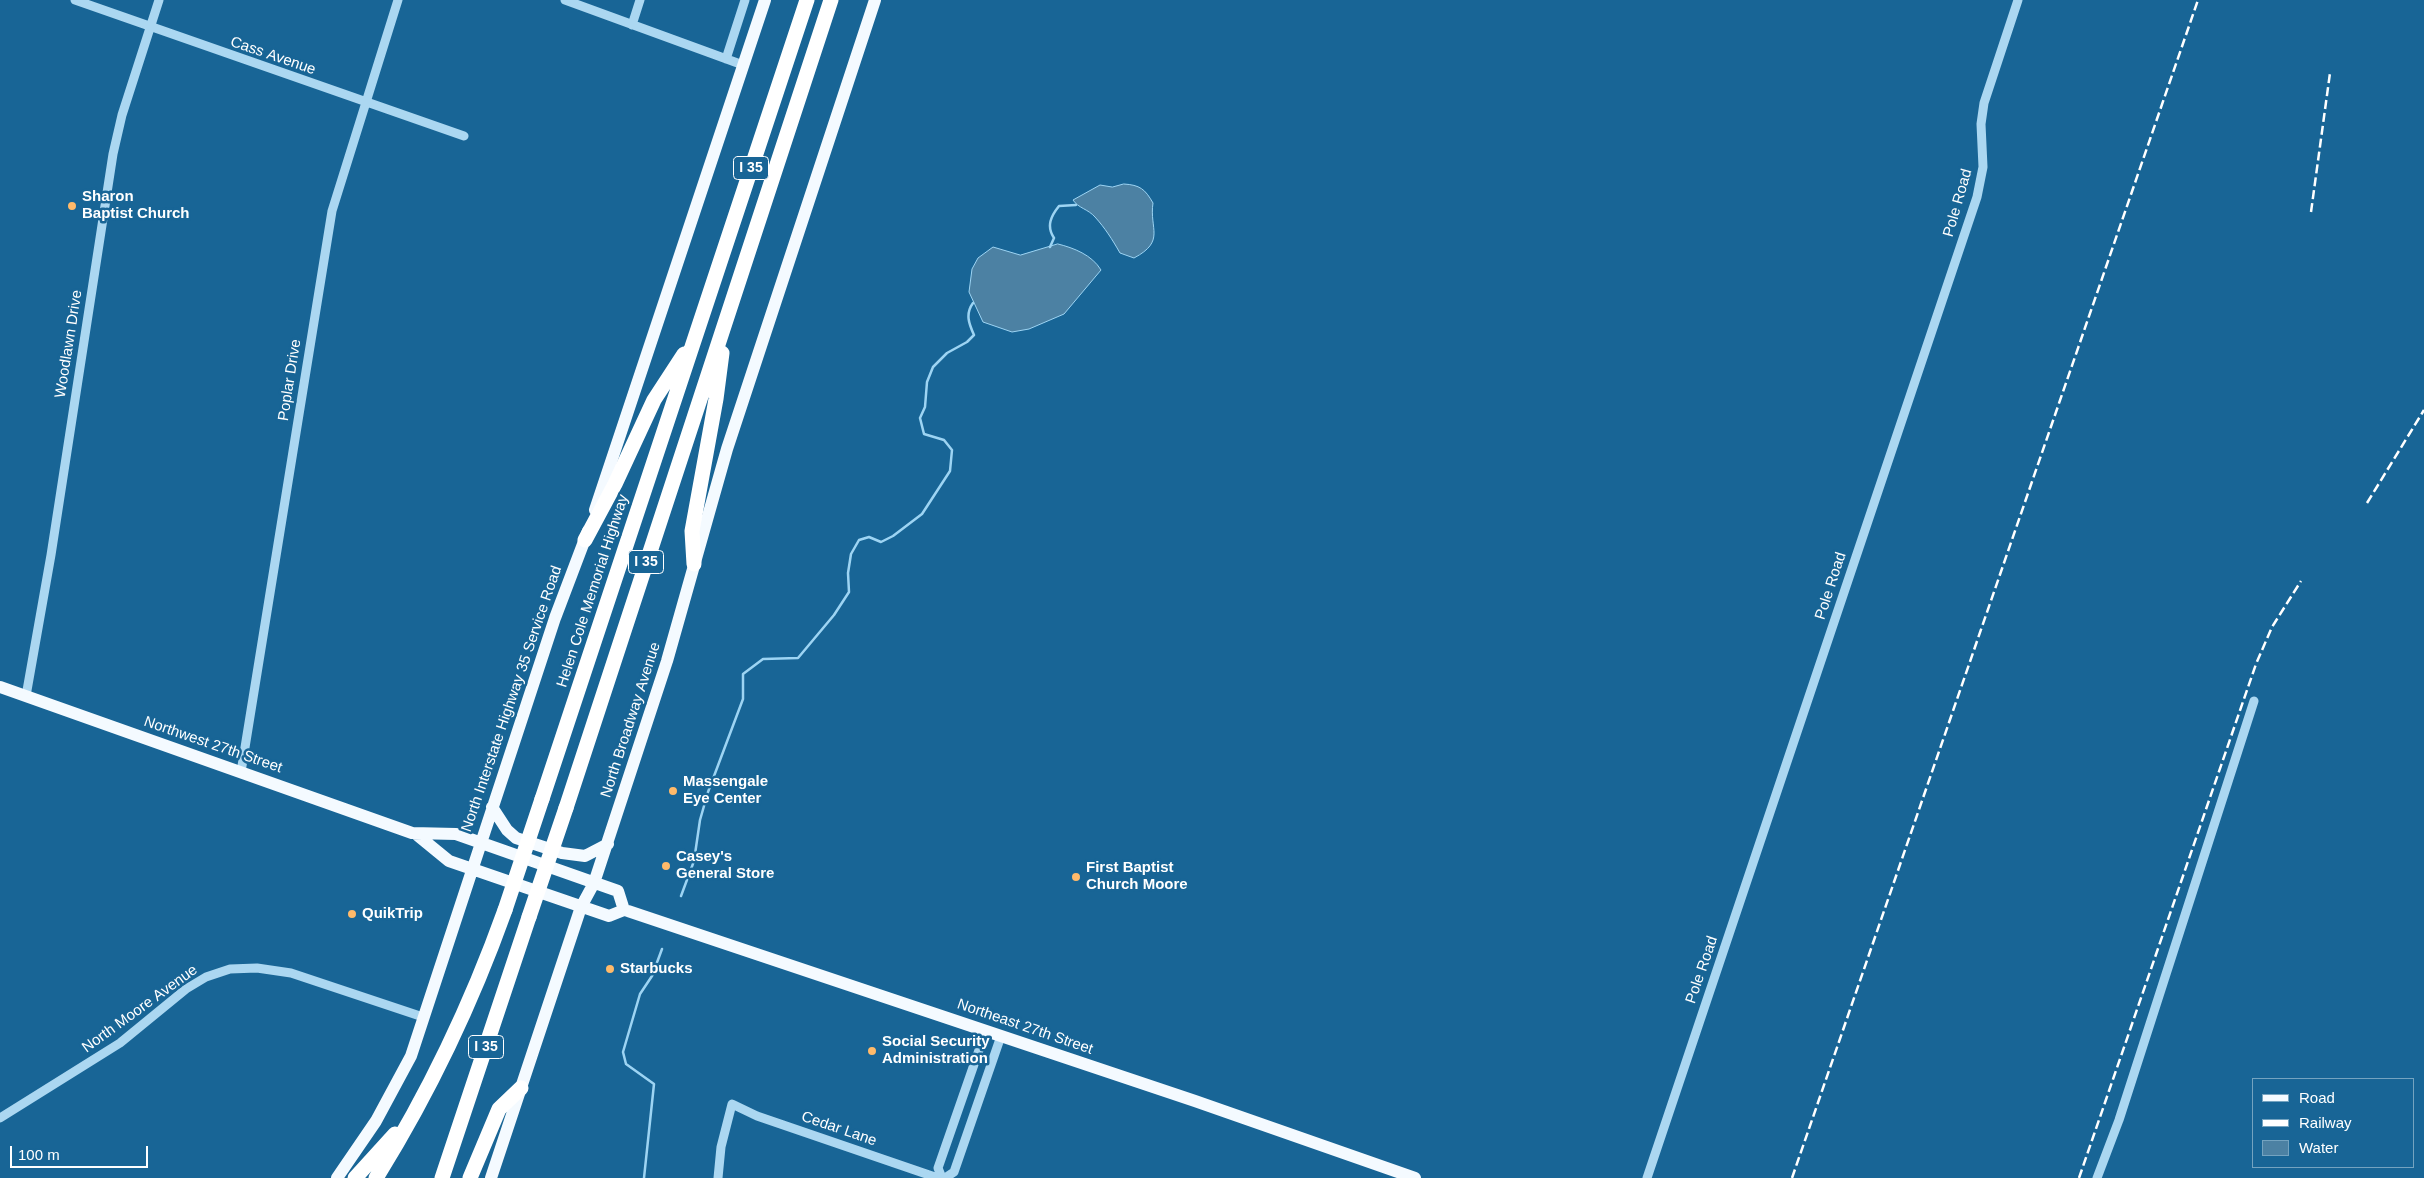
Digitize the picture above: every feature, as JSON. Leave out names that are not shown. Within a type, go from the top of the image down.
[{"type":"highway","name":"Helen Cole Memorial Highway","points":[[376,1178],[415,1113],[460,1025],[505,910],[807,0]]},
{"type":"highway","name":"I 35","points":[[442,1178],[566,808],[831,0]]},
{"type":"highway","points":[[694,564],[692,530],[716,399],[727,316]]},
{"type":"highway","points":[[584,540],[615,484],[654,400],[696,336]]},
{"type":"highway","points":[[470,1178],[499,1109],[521,1088]]},
{"type":"highway","points":[[355,1178],[415,1113]]},
{"type":"main road","name":"North Interstate Highway 35 Service Road","points":[[337,1178],[391,1097],[411,1056],[555,618],[620,440],[765,0]]},
{"type":"main road","name":"North Broadway Avenue","points":[[581,907],[594,883],[608,844],[667,661],[727,449],[875,0]]},
{"type":"main road","name":"Northwest 27th Street","points":[[0,687],[416,834],[456,834],[594,883]]},
{"type":"main road","points":[[492,806],[511,834],[562,854],[585,856],[608,844]]},
{"type":"main road","name":"Northwest 27th Street","points":[[416,834],[449,861],[581,907]]},
{"type":"main road","points":[[594,883],[618,891],[624,910]]},
{"type":"main road","points":[[491,1178],[581,907]]},
{"type":"main road","name":"Northeast 27th Street","points":[[581,907],[609,916],[624,910],[986,1030],[1415,1178]]},
{"type":"street","name":"Cass Avenue","points":[[75,0],[365,103],[464,136]]},
{"type":"street","name":"Woodlawn Drive","points":[[26,696],[51,555],[112,154],[122,115],[159,0]]},
{"type":"street","name":"Poplar Drive","points":[[241,772],[326,241],[337,192],[398,0]]},
{"type":"street","points":[[565,0],[743,66]]},
{"type":"street","points":[[632,25],[640,0]]},
{"type":"street","points":[[726,59],[745,0]]},
{"type":"street","name":"Pole Road","points":[[1648,1178],[1977,197],[1983,167],[1980,124],[1984,103],[2018,0]]},
{"type":"street","points":[[2097,1178],[2119,1120],[2254,701]]},
{"type":"street","name":"North Moore Avenue","points":[[0,1118],[114,1047],[186,990],[206,977],[230,969],[257,968],[291,973],[423,1017]]},
{"type":"street","points":[[986,1030],[938,1168],[944,1178],[954,1172],[1001,1036]]},
{"type":"street","name":"Cedar Lane","points":[[718,1178],[720,1147],[732,1104],[757,1116],[938,1178]]},
{"type":"water","points":[[1124,184],[1134,185],[1142,189],[1153,203],[1153,240],[1144,252],[1134,258],[1120,253],[1095,217],[1073,200],[1100,185],[1112,187]]},
{"type":"water","points":[[1058,244],[1082,253],[1093,260],[1101,270],[1064,314],[1029,329],[1012,332],[983,322],[969,292],[972,269],[978,258],[993,247],[1020,255]]},
{"type":"waterway","points":[[1050,247],[1054,238],[1050,229],[1050,221],[1054,214],[1059,206],[1076,205]]},
{"type":"waterway","points":[[681,896],[694,861],[700,820],[708,792],[743,699],[743,674],[763,659],[798,658],[834,615],[849,592],[848,573],[851,554],[859,540],[869,537],[881,542],[893,536],[922,514],[950,471],[952,450],[944,440],[924,434],[920,418],[925,407],[927,382],[933,367],[947,353],[967,342],[974,335],[968,315],[973,303]]},
{"type":"waterway","points":[[644,1178],[654,1084],[626,1064],[623,1052],[640,994],[652,976],[662,949]]},
{"type":"railway","points":[[1792,1178],[2198,0]]},
{"type":"railway","points":[[2311,212],[2330,73]]},
{"type":"railway","points":[[2367,503],[2424,410]]},
{"type":"railway","points":[[2079,1178],[2256,664],[2272,627],[2301,581]]},
{"type":"place","name":"Sharon Baptist Church","points":[[72,206]]},
{"type":"place","name":"Massengale Eye Center","points":[[673,791]]},
{"type":"place","name":"Casey's General Store","points":[[666,866]]},
{"type":"place","name":"First Baptist Church Moore","points":[[1076,877]]},
{"type":"place","name":"QuikTrip","points":[[352,914]]},
{"type":"place","name":"Starbucks","points":[[610,969]]},
{"type":"place","name":"Social Security Administration","points":[[872,1051]]}]
